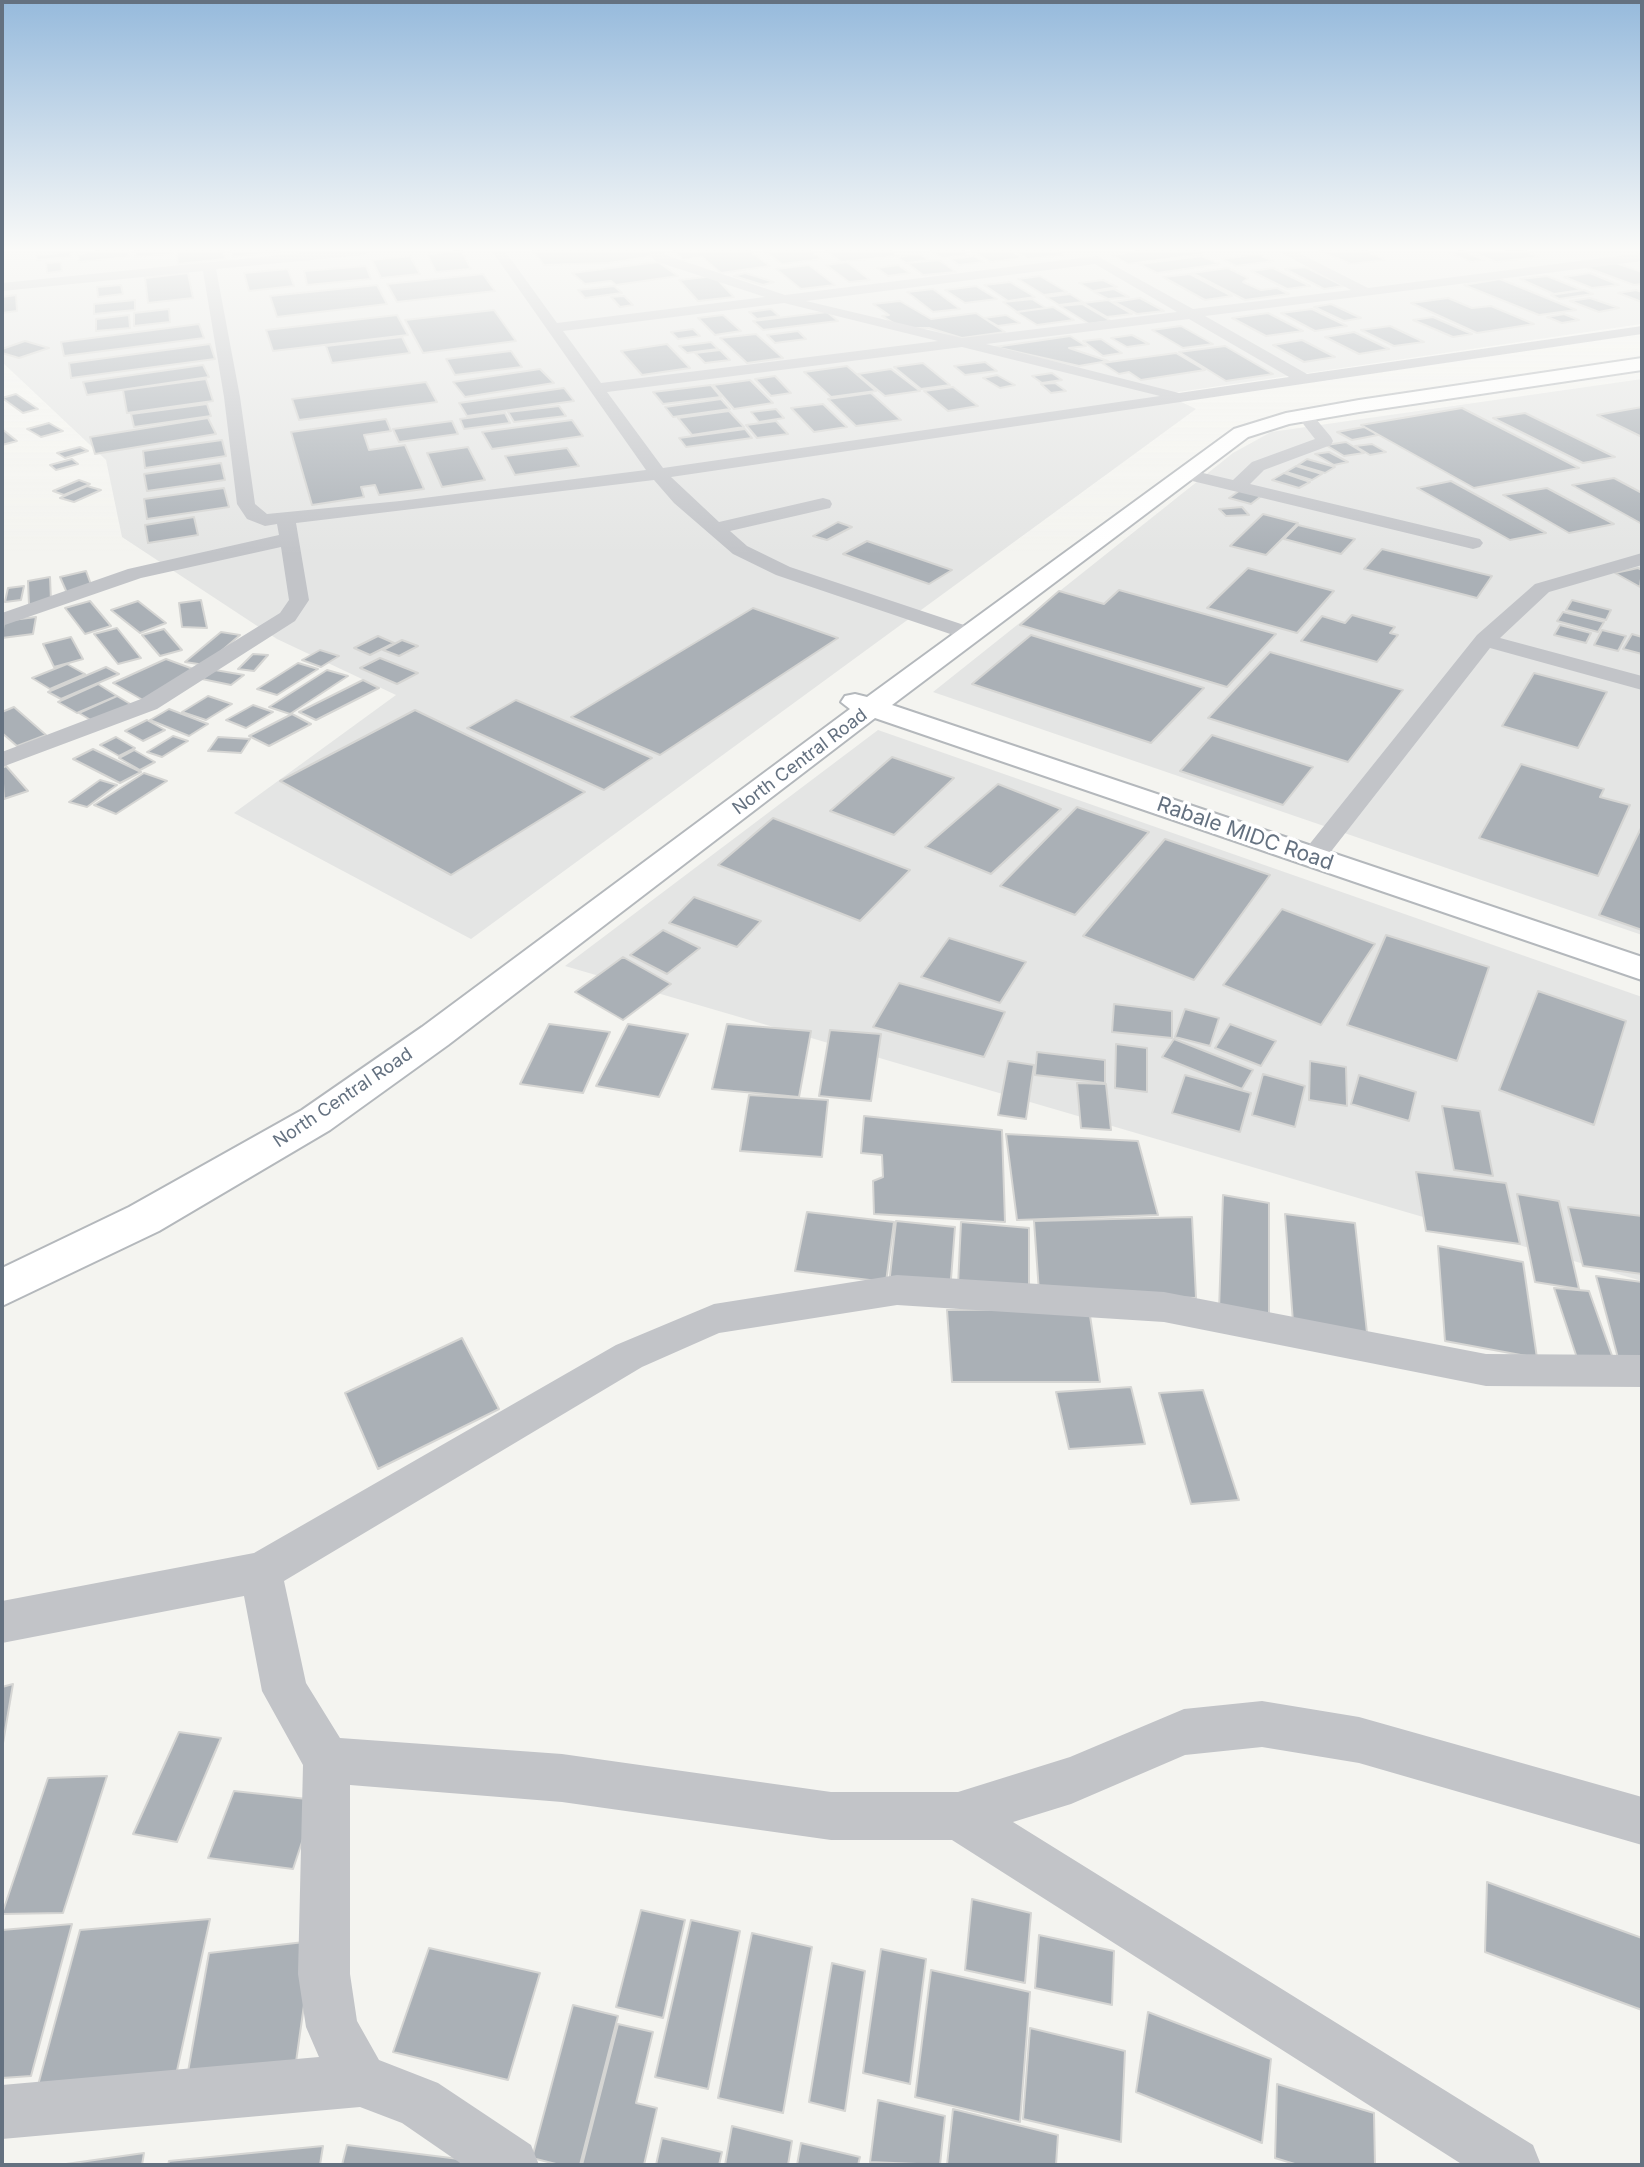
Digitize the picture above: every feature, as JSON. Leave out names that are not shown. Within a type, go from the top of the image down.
[{"type":"main road","name":"North Central Road","points":[[2,1288],[144,1219],[316,1120],[435,1036],[957,630],[1142,481],[1217,431],[1286,408],[1642,356]]},
{"type":"main road","name":"North Central Road","points":[[957,630],[1186,474],[1241,433],[1305,416],[1642,364]]},
{"type":"main road","name":"North Central Road","points":[[2,1262],[99,1218],[208,1161],[294,1111],[867,698]]},
{"type":"main road","name":"Rabale MIDC Road","points":[[867,698],[1319,850],[1642,950]]},
{"type":"main road","name":"Rabale MIDC Road","points":[[1319,850],[1642,968]]},
{"type":"street","points":[[224,352],[246,504],[254,515],[288,529]]},
{"type":"street","points":[[572,352],[680,499],[740,550],[783,571],[957,630]]},
{"type":"street","points":[[598,388],[887,352]]},
{"type":"street","points":[[999,352],[1188,397]]},
{"type":"street","points":[[1257,352],[1305,380]]},
{"type":"street","points":[[2,621],[135,573],[288,529],[1493,352]]},
{"type":"street","points":[[1237,486],[1258,466],[1325,441],[1305,416]]},
{"type":"street","points":[[1186,474],[1473,543]]},
{"type":"street","points":[[715,529],[823,504]]},
{"type":"street","points":[[2,760],[149,704],[288,617],[299,600],[288,529]]},
{"type":"street","points":[[1319,850],[1485,640],[1542,588],[1641,561]]},
{"type":"street","points":[[1485,640],[1642,683]]},
{"type":"street","points":[[2,1622],[261,1572],[629,1356],[714,1319],[897,1290],[1164,1307],[1486,1370],[1642,1371]]},
{"type":"street","points":[[261,1572],[285,1691],[327,1760],[324,1974],[332,2027],[360,2080]]},
{"type":"street","points":[[327,1760],[562,1778],[831,1816],[958,1816],[1071,1780],[1184,1732],[1262,1724],[1359,1740],[1642,1821]]},
{"type":"street","points":[[958,1816],[1513,2165]]},
{"type":"street","points":[[2,2112],[360,2080],[419,2102],[510,2165]]},
{"type":"shaded area","points":[[2,352],[1450,352],[1165,394],[1196,409],[471,939],[234,813],[396,695],[277,639],[122,537],[106,460],[2,362]]},
{"type":"shaded area","points":[[1642,379],[1642,935],[933,692],[1233,453],[1271,432]]},
{"type":"shaded area","points":[[878,730],[1642,997],[1642,1281],[565,966]]},
{"type":"building","points":[[2,352],[37,352],[19,358]]},
{"type":"building","points":[[63,352],[94,352],[64,356]]},
{"type":"building","points":[[150,352],[213,352],[215,359],[71,378],[69,363]]},
{"type":"building","points":[[328,352],[410,353],[332,363]]},
{"type":"building","points":[[512,352],[522,367],[455,375],[446,359]]},
{"type":"building","points":[[622,352],[675,352],[690,368],[642,375]]},
{"type":"building","points":[[722,352],[730,360],[705,363],[695,353]]},
{"type":"building","points":[[735,352],[776,352],[783,358],[747,363]]},
{"type":"building","points":[[1018,352],[1081,352],[1108,361],[1079,366]]},
{"type":"building","points":[[1098,352],[1122,353],[1103,356]]},
{"type":"building","points":[[1179,352],[1236,352],[1273,374],[1226,381]]},
{"type":"building","points":[[1286,352],[1326,352],[1335,357],[1304,362]]},
{"type":"building","points":[[1176,353],[1205,370],[1141,380],[1129,372],[1119,374],[1102,363]]},
{"type":"building","points":[[985,362],[997,371],[965,375],[954,366]]},
{"type":"building","points":[[923,363],[950,385],[921,389],[894,367]]},
{"type":"building","points":[[203,365],[209,377],[87,395],[83,382]]},
{"type":"building","points":[[847,366],[876,391],[831,397],[804,372]]},
{"type":"building","points":[[540,369],[554,383],[465,397],[453,382]]},
{"type":"building","points":[[891,369],[920,391],[885,396],[858,374]]},
{"type":"building","points":[[1052,373],[1062,380],[1042,383],[1032,376]]},
{"type":"building","points":[[997,375],[1015,385],[1000,388],[983,378]]},
{"type":"building","points":[[775,376],[791,393],[771,396],[755,379]]},
{"type":"building","points":[[206,379],[213,401],[127,413],[123,390]]},
{"type":"building","points":[[750,380],[773,403],[734,409],[713,385]]},
{"type":"building","points":[[426,382],[437,402],[299,420],[292,399]]},
{"type":"building","points":[[1055,383],[1066,391],[1051,393],[1041,384]]},
{"type":"building","points":[[711,385],[721,397],[663,404],[653,392]]},
{"type":"building","points":[[953,387],[978,406],[948,411],[924,391]]},
{"type":"building","points":[[564,388],[574,401],[467,416],[459,403]]},
{"type":"building","points":[[871,393],[901,420],[856,426],[828,399]]},
{"type":"building","points":[[16,394],[38,409],[23,413],[2,398]]},
{"type":"building","points":[[721,399],[730,409],[673,417],[665,407]]},
{"type":"building","points":[[207,404],[211,416],[134,427],[131,414]]},
{"type":"building","points":[[823,404],[847,427],[814,432],[791,408]]},
{"type":"building","points":[[559,406],[566,416],[514,422],[508,412]]},
{"type":"building","points":[[1642,407],[1642,437],[1597,415]]},
{"type":"building","points":[[1462,408],[1579,468],[1474,488],[1361,425]]},
{"type":"building","points":[[776,409],[784,418],[759,422],[751,412]]},
{"type":"building","points":[[729,411],[744,427],[692,435],[678,418]]},
{"type":"building","points":[[505,413],[510,423],[464,429],[460,419]]},
{"type":"building","points":[[1525,413],[1615,457],[1583,463],[1493,418]]},
{"type":"building","points":[[208,418],[216,434],[95,454],[90,437]]},
{"type":"building","points":[[386,419],[391,431],[364,435],[369,450],[405,445],[424,489],[379,495],[375,485],[361,487],[364,497],[312,505],[291,432]]},
{"type":"building","points":[[572,420],[583,436],[492,449],[482,432]]},
{"type":"building","points":[[452,421],[458,434],[399,442],[393,429]]},
{"type":"building","points":[[776,421],[788,434],[757,438],[746,425]]},
{"type":"building","points":[[49,423],[63,431],[41,437],[27,429]]},
{"type":"building","points":[[1364,427],[1378,435],[1352,440],[1337,432]]},
{"type":"building","points":[[2,429],[17,441],[2,445]]},
{"type":"building","points":[[745,429],[752,438],[686,447],[679,438]]},
{"type":"building","points":[[222,440],[226,456],[145,468],[143,451]]},
{"type":"building","points":[[1346,442],[1364,453],[1344,456],[1326,445]]},
{"type":"building","points":[[1372,444],[1386,452],[1370,455],[1355,446]]},
{"type":"building","points":[[80,447],[88,451],[65,458],[57,453]]},
{"type":"building","points":[[468,447],[485,480],[442,487],[427,453]]},
{"type":"building","points":[[567,448],[579,466],[515,475],[505,456]]},
{"type":"building","points":[[1329,452],[1348,462],[1334,465],[1315,454]]},
{"type":"building","points":[[72,459],[78,464],[56,470],[50,465]]},
{"type":"building","points":[[1307,459],[1335,467],[1325,473],[1298,465]]},
{"type":"building","points":[[221,463],[225,480],[147,491],[144,474]]},
{"type":"building","points":[[1296,466],[1322,474],[1312,480],[1286,472]]},
{"type":"building","points":[[1284,473],[1310,482],[1299,488],[1272,480]]},
{"type":"building","points":[[1614,478],[1642,493],[1642,524],[1572,485]]},
{"type":"building","points":[[79,480],[90,484],[64,495],[53,491]]},
{"type":"building","points":[[1451,481],[1546,533],[1510,540],[1417,488]]},
{"type":"building","points":[[87,486],[101,490],[74,502],[60,498]]},
{"type":"building","points":[[224,488],[229,507],[147,519],[144,499]]},
{"type":"building","points":[[1243,488],[1264,494],[1251,504],[1229,498]]},
{"type":"building","points":[[1547,488],[1614,524],[1569,533],[1503,495]]},
{"type":"building","points":[[1242,507],[1249,515],[1226,516],[1219,509]]},
{"type":"building","points":[[1263,514],[1298,523],[1266,555],[1230,546]]},
{"type":"building","points":[[194,517],[198,535],[148,543],[145,525]]},
{"type":"building","points":[[838,522],[852,527],[827,540],[813,536]]},
{"type":"building","points":[[1298,525],[1355,539],[1341,554],[1284,539]]},
{"type":"building","points":[[867,541],[952,570],[929,584],[843,554]]},
{"type":"building","points":[[1382,549],[1492,576],[1477,598],[1364,569]]},
{"type":"building","points":[[1248,568],[1334,591],[1297,633],[1207,608]]},
{"type":"building","points":[[1638,568],[1642,570],[1640,587],[1615,573]]},
{"type":"building","points":[[86,571],[92,587],[67,593],[60,577]]},
{"type":"building","points":[[50,577],[51,601],[29,605],[28,581]]},
{"type":"building","points":[[24,586],[21,600],[5,602],[8,588]]},
{"type":"building","points":[[1119,590],[1276,634],[1227,687],[1020,625],[1059,591],[1104,604]]},
{"type":"building","points":[[201,600],[207,628],[182,627],[179,603]]},
{"type":"building","points":[[1572,600],[1611,610],[1606,620],[1566,610]]},
{"type":"building","points":[[90,601],[111,626],[85,634],[65,608]]},
{"type":"building","points":[[138,601],[166,623],[140,633],[111,610]]},
{"type":"building","points":[[753,608],[838,638],[660,755],[571,717]]},
{"type":"building","points":[[1563,612],[1604,622],[1598,632],[1557,621]]},
{"type":"building","points":[[1352,615],[1395,627],[1390,633],[1398,635],[1377,662],[1301,641],[1322,616],[1345,623]]},
{"type":"building","points":[[36,617],[33,634],[2,638],[4,621]]},
{"type":"building","points":[[1560,625],[1591,633],[1586,643],[1554,635]]},
{"type":"building","points":[[117,628],[141,658],[118,664],[94,634]]},
{"type":"building","points":[[164,629],[182,650],[160,656],[142,635]]},
{"type":"building","points":[[1602,630],[1626,636],[1618,651],[1594,645]]},
{"type":"building","points":[[221,632],[240,635],[205,665],[185,662]]},
{"type":"building","points":[[1632,634],[1642,637],[1642,654],[1623,649]]},
{"type":"building","points":[[1031,635],[1204,688],[1151,743],[972,684]]},
{"type":"building","points":[[378,636],[394,643],[370,655],[354,648]]},
{"type":"building","points":[[71,637],[83,659],[54,667],[43,644]]},
{"type":"building","points":[[402,640],[418,646],[399,656],[383,650]]},
{"type":"building","points":[[320,650],[339,656],[321,667],[302,660]]},
{"type":"building","points":[[1270,652],[1403,690],[1348,762],[1208,718]]},
{"type":"building","points":[[253,654],[268,655],[254,671],[238,669]]},
{"type":"building","points":[[380,658],[418,673],[397,684],[360,668]]},
{"type":"building","points":[[166,659],[193,669],[148,703],[113,683]]},
{"type":"building","points":[[298,663],[318,669],[277,695],[257,689]]},
{"type":"building","points":[[67,664],[85,674],[50,689],[32,678]]},
{"type":"building","points":[[106,667],[119,674],[61,699],[48,692]]},
{"type":"building","points":[[215,670],[244,675],[231,685],[202,679]]},
{"type":"building","points":[[327,670],[348,676],[290,714],[269,707]]},
{"type":"building","points":[[1534,673],[1607,692],[1578,748],[1502,726]]},
{"type":"building","points":[[363,680],[379,688],[316,720],[299,712]]},
{"type":"building","points":[[98,684],[117,696],[77,713],[58,702]]},
{"type":"building","points":[[117,696],[137,708],[99,725],[79,713]]},
{"type":"building","points":[[208,696],[232,704],[206,720],[182,712]]},
{"type":"building","points":[[516,700],[652,758],[604,790],[467,728]]},
{"type":"building","points":[[253,705],[273,712],[246,728],[226,720]]},
{"type":"building","points":[[14,707],[46,735],[17,746],[2,733],[2,712]]},
{"type":"building","points":[[169,709],[208,724],[189,736],[150,720]]},
{"type":"building","points":[[415,710],[585,792],[451,875],[280,781]]},
{"type":"building","points":[[292,714],[311,724],[269,746],[249,736]]},
{"type":"building","points":[[147,720],[165,730],[143,741],[125,731]]},
{"type":"building","points":[[1212,735],[1313,767],[1283,805],[1180,771]]},
{"type":"building","points":[[173,736],[188,741],[162,757],[147,752]]},
{"type":"building","points":[[116,737],[135,748],[119,756],[100,745]]},
{"type":"building","points":[[218,737],[250,739],[241,753],[208,751]]},
{"type":"building","points":[[93,749],[141,772],[120,783],[73,759]]},
{"type":"building","points":[[134,750],[155,762],[140,770],[119,758]]},
{"type":"building","points":[[892,757],[954,778],[894,835],[830,811]]},
{"type":"building","points":[[1521,764],[1604,789],[1600,797],[1630,805],[1598,876],[1479,838]]},
{"type":"building","points":[[6,766],[28,791],[4,799],[2,768]]},
{"type":"building","points":[[144,773],[167,781],[116,814],[94,805]]},
{"type":"building","points":[[100,780],[117,785],[87,807],[69,802]]},
{"type":"building","points":[[998,784],[1061,809],[991,874],[925,847]]},
{"type":"building","points":[[1077,807],[1149,832],[1075,915],[1000,886]]},
{"type":"building","points":[[773,818],[910,870],[860,921],[718,865]]},
{"type":"building","points":[[1642,826],[1642,930],[1599,915]]},
{"type":"building","points":[[1165,839],[1270,875],[1194,980],[1083,936]]},
{"type":"building","points":[[694,897],[761,921],[737,947],[669,923]]},
{"type":"building","points":[[1282,909],[1375,944],[1321,1025],[1223,985]]},
{"type":"building","points":[[663,930],[700,948],[667,974],[630,955]]},
{"type":"building","points":[[1386,935],[1489,967],[1457,1061],[1347,1025]]},
{"type":"building","points":[[949,938],[1026,962],[1000,1003],[921,977]]},
{"type":"building","points":[[623,957],[671,984],[623,1020],[575,992]]},
{"type":"building","points":[[899,983],[1005,1012],[984,1057],[873,1027]]},
{"type":"building","points":[[1538,991],[1626,1021],[1594,1125],[1499,1090]]},
{"type":"building","points":[[1114,1004],[1172,1011],[1172,1038],[1112,1032]]},
{"type":"building","points":[[1185,1009],[1219,1018],[1210,1046],[1175,1037]]},
{"type":"building","points":[[549,1024],[610,1032],[583,1093],[520,1084]]},
{"type":"building","points":[[628,1024],[688,1034],[659,1097],[596,1086]]},
{"type":"building","points":[[727,1024],[811,1031],[799,1097],[712,1089]]},
{"type":"building","points":[[1230,1024],[1276,1041],[1261,1066],[1215,1048]]},
{"type":"building","points":[[830,1030],[881,1034],[871,1101],[819,1096]]},
{"type":"building","points":[[1174,1039],[1253,1070],[1242,1089],[1162,1057]]},
{"type":"building","points":[[1116,1044],[1147,1048],[1147,1092],[1115,1088]]},
{"type":"building","points":[[1037,1052],[1105,1060],[1105,1083],[1035,1075]]},
{"type":"building","points":[[1008,1061],[1034,1065],[1026,1119],[998,1115]]},
{"type":"building","points":[[1310,1061],[1346,1067],[1347,1106],[1309,1100]]},
{"type":"building","points":[[1263,1074],[1305,1086],[1295,1127],[1252,1115]]},
{"type":"building","points":[[1185,1075],[1251,1093],[1240,1132],[1172,1113]]},
{"type":"building","points":[[1359,1075],[1416,1092],[1409,1121],[1351,1104]]},
{"type":"building","points":[[1077,1083],[1106,1084],[1111,1130],[1081,1128]]},
{"type":"building","points":[[749,1095],[828,1100],[822,1157],[740,1151]]},
{"type":"building","points":[[1442,1106],[1480,1111],[1493,1176],[1454,1170]]},
{"type":"building","points":[[864,1116],[1002,1130],[1005,1222],[874,1214],[873,1181],[883,1177],[882,1155],[861,1153]]},
{"type":"building","points":[[1006,1134],[1138,1141],[1158,1215],[1017,1220]]},
{"type":"building","points":[[1416,1172],[1506,1183],[1520,1244],[1426,1231]]},
{"type":"building","points":[[1517,1194],[1559,1201],[1579,1289],[1535,1282]]},
{"type":"building","points":[[1223,1195],[1269,1203],[1269,1319],[1219,1310]]},
{"type":"building","points":[[1568,1207],[1642,1216],[1642,1274],[1583,1266]]},
{"type":"building","points":[[807,1212],[894,1222],[886,1282],[795,1271]]},
{"type":"building","points":[[1285,1214],[1355,1223],[1367,1333],[1293,1322]]},
{"type":"building","points":[[1192,1217],[1196,1298],[1039,1292],[1034,1221]]},
{"type":"building","points":[[896,1221],[955,1227],[950,1292],[889,1285]]},
{"type":"building","points":[[961,1222],[1029,1228],[1029,1292],[958,1286]]},
{"type":"building","points":[[1438,1246],[1523,1262],[1537,1358],[1445,1341]]},
{"type":"building","points":[[1596,1276],[1642,1282],[1642,1361],[1618,1358]]},
{"type":"building","points":[[1554,1288],[1589,1291],[1615,1364],[1578,1361]]},
{"type":"building","points":[[1089,1309],[1100,1382],[952,1382],[947,1310]]},
{"type":"building","points":[[462,1338],[499,1409],[378,1469],[345,1393]]},
{"type":"building","points":[[1131,1387],[1145,1444],[1069,1449],[1056,1392]]},
{"type":"building","points":[[1203,1390],[1239,1500],[1191,1504],[1159,1393]]},
{"type":"building","points":[[13,1684],[2,1749],[2,1687]]},
{"type":"building","points":[[179,1732],[221,1738],[177,1842],[133,1834]]},
{"type":"building","points":[[107,1776],[63,1913],[2,1914],[48,1778]]},
{"type":"building","points":[[234,1791],[316,1800],[293,1869],[208,1858]]},
{"type":"building","points":[[1487,1882],[1642,1938],[1642,2010],[1485,1952]]},
{"type":"building","points":[[972,1899],[1031,1913],[1025,1983],[965,1970]]},
{"type":"building","points":[[641,1910],[685,1920],[663,2018],[616,2007]]},
{"type":"building","points":[[210,1919],[173,2089],[34,2100],[80,1930]]},
{"type":"building","points":[[691,1920],[740,1931],[708,2089],[655,2077]]},
{"type":"building","points":[[72,1924],[31,2076],[2,2078],[2,1930]]},
{"type":"building","points":[[752,1933],[812,1947],[783,2113],[718,2098]]},
{"type":"building","points":[[1039,1935],[1114,1951],[1112,2005],[1035,1988]]},
{"type":"building","points":[[313,1941],[295,2069],[186,2083],[209,1953]]},
{"type":"building","points":[[429,1948],[540,1973],[508,2080],[393,2052]]},
{"type":"building","points":[[881,1949],[926,1959],[910,2084],[863,2073]]},
{"type":"building","points":[[832,1963],[865,1971],[845,2111],[809,2102]]},
{"type":"building","points":[[931,1970],[1030,1992],[1020,2122],[915,2097]]},
{"type":"building","points":[[573,2005],[618,2016],[580,2165],[560,2165],[532,2158]]},
{"type":"building","points":[[1148,2012],[1271,2059],[1262,2143],[1136,2092]]},
{"type":"building","points":[[618,2024],[653,2032],[636,2103],[657,2108],[644,2165],[582,2165]]},
{"type":"building","points":[[1030,2028],[1125,2051],[1121,2142],[1023,2119]]},
{"type":"building","points":[[1277,2084],[1374,2113],[1375,2165],[1298,2165],[1275,2158]]},
{"type":"building","points":[[878,2100],[945,2116],[940,2165],[870,2162]]},
{"type":"building","points":[[953,2109],[1058,2135],[1056,2165],[947,2165]]},
{"type":"building","points":[[732,2126],[792,2141],[788,2165],[725,2165]]},
{"type":"building","points":[[662,2138],[722,2152],[719,2165],[656,2165]]},
{"type":"building","points":[[801,2143],[860,2157],[858,2165],[797,2165]]},
{"type":"building","points":[[347,2145],[483,2162],[483,2165],[342,2165]]},
{"type":"building","points":[[323,2146],[320,2165],[168,2165],[169,2161]]},
{"type":"building","points":[[144,2153],[142,2165],[59,2165]]}]
